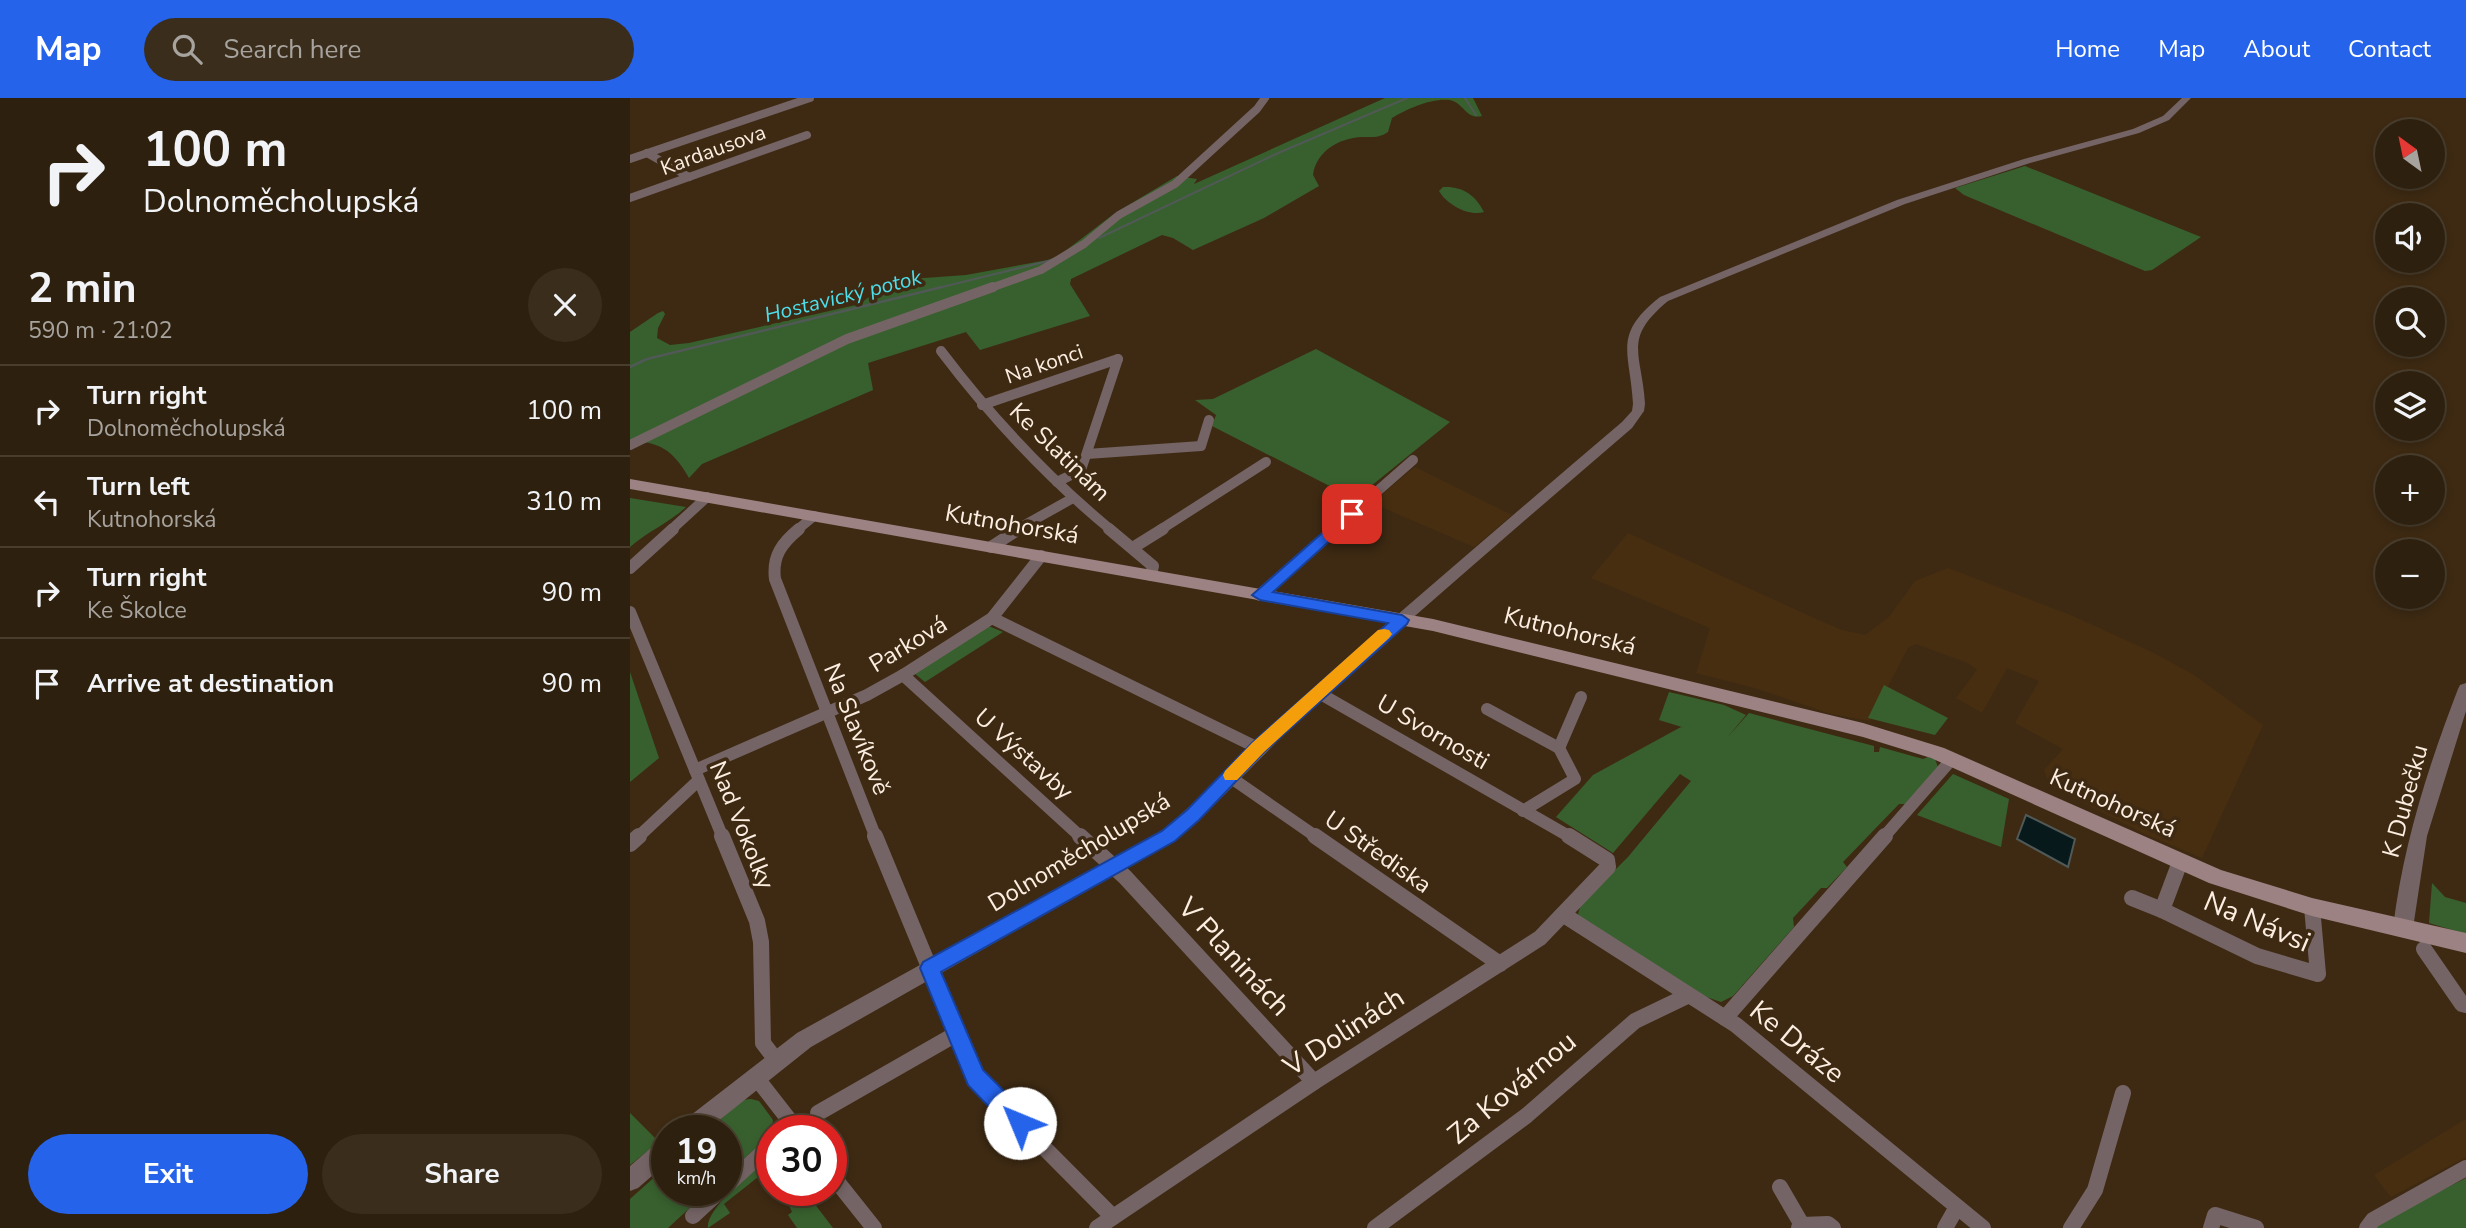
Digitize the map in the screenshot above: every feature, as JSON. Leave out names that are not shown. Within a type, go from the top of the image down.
[{"type":"main road","name":"Kutnohorská","points":[[630,484],[1402,620],[1467,633],[1870,731],[1952,759],[2216,877],[2312,907],[2466,943]]},
{"type":"street","points":[[630,159],[810,98]]},
{"type":"street","points":[[630,445],[847,339],[1041,270],[1065,258],[1119,215],[1175,184],[1265,98]]},
{"type":"street","name":"Dolnoměcholupská","points":[[708,1115],[776,1060],[832,1022],[1114,867],[1181,826],[1258,748],[1319,692],[1627,425],[1638,411],[1639,392],[1631,347],[1634,327],[1646,312],[1664,299],[1705,280],[1914,198],[2136,131],[2166,118],[2187,98]]},
{"type":"street","name":"Kardausova","points":[[630,198],[807,135]]},
{"type":"street","points":[[647,153],[690,177]]},
{"type":"street","name":"Ke Slatinám","points":[[941,351],[982,405],[1057,482],[1153,566],[1151,575]]},
{"type":"street","name":"Na konci","points":[[982,405],[1118,359],[1087,454]]},
{"type":"street","points":[[1057,482],[1081,470],[1087,454],[1201,446],[1209,420]]},
{"type":"street","points":[[1260,595],[1413,460]]},
{"type":"street","points":[[1134,547],[1266,462]]},
{"type":"street","points":[[630,568],[707,497]]},
{"type":"street","points":[[991,547],[1073,498]]},
{"type":"street","name":"Na Slavíkově","points":[[814,516],[777,551],[772,568],[825,713],[956,1034],[975,1078],[1113,1217]]},
{"type":"street","name":"Parková","points":[[630,844],[697,775],[903,675],[992,618],[1041,556]]},
{"type":"street","name":"Nad Vokolky","points":[[630,612],[759,928],[763,1043],[776,1060]]},
{"type":"street","points":[[992,618],[1258,748]]},
{"type":"street","name":"U Výstavby","points":[[903,675],[1114,867]]},
{"type":"street","name":"K Dubečku","points":[[2403,928],[2407,895],[2430,787],[2466,689]]},
{"type":"street","name":"U Svornosti","points":[[1319,692],[1600,854],[1607,860],[1608,867]]},
{"type":"street","points":[[1523,811],[1576,779],[1559,748],[1581,697]]},
{"type":"street","name":"U Svornosti","points":[[1488,709],[1559,748]]},
{"type":"street","points":[[1725,1018],[1952,759]]},
{"type":"street","name":"U Střediska","points":[[1230,777],[1500,964]]},
{"type":"street","name":"Na Návsi","points":[[2180,862],[2162,910],[2297,971],[2318,974],[2312,907]]},
{"type":"street","name":"V Planinách","points":[[1114,867],[1314,1083]]},
{"type":"street","name":"V Dolinách","points":[[1097,1228],[1314,1083],[1540,938],[1608,867]]},
{"type":"street","points":[[2132,898],[2162,910]]},
{"type":"street","name":"Ke Dráze","points":[[1564,915],[1725,1018],[1983,1228]]},
{"type":"street","points":[[2424,949],[2462,1004],[2466,1005]]},
{"type":"street","name":"Za Kovárnou","points":[[1375,1228],[1526,1116],[1610,1040],[1635,1021],[1687,996]]},
{"type":"street","points":[[818,1113],[956,1034]]},
{"type":"street","points":[[755,1076],[783,1115]]},
{"type":"street","points":[[2071,1228],[2095,1190],[2123,1093]]},
{"type":"street","points":[[742,1171],[756,1159]]},
{"type":"street","points":[[630,1180],[651,1163]]},
{"type":"street","points":[[2367,1228],[2373,1220],[2466,1168]]},
{"type":"street","points":[[1780,1187],[1800,1226],[1828,1224],[1833,1228]]},
{"type":"street","points":[[847,1194],[874,1228]]},
{"type":"street","points":[[693,1216],[704,1206]]},
{"type":"street","points":[[1945,1228],[1957,1207]]},
{"type":"street","points":[[2211,1228],[2215,1215],[2256,1228]]},
{"type":"shaded area","points":[[1415,467],[1512,515],[1474,547],[1372,503]]},
{"type":"shaded area","points":[[1628,533],[1842,630],[1865,635],[1889,617],[1915,581],[1948,568],[2073,616],[2154,653],[2194,675],[2263,725],[2202,858],[2145,834],[2050,786],[2044,770],[2063,749],[2015,723],[2039,681],[2007,668],[1982,713],[1956,698],[1977,670],[1968,663],[1916,644],[1908,648],[1870,721],[1831,714],[1758,689],[1696,673],[1710,628],[1591,578]]},
{"type":"shaded area","points":[[2026,815],[2075,839],[2068,867],[2017,839]]},
{"type":"shaded area","points":[[2466,1119],[2466,1157],[2391,1197],[2374,1175]]},
{"type":"green space","points":[[1385,98],[1473,98],[1482,116],[1472,116],[1450,100],[1427,102],[1405,111],[1392,118],[1385,134],[1345,140],[1323,153],[1313,175],[1319,186],[1264,218],[1193,250],[1162,235],[1071,279],[1070,284],[1090,316],[980,350],[966,332],[868,363],[873,390],[702,464],[689,478],[666,450],[650,443],[630,442],[630,332],[658,313],[663,311],[665,314],[658,328],[657,338],[670,345],[689,343],[860,304],[870,296],[872,284],[883,281],[966,275],[1048,260],[1060,255],[1115,213],[1177,176],[1197,179],[1194,184]]},
{"type":"green space","points":[[2025,166],[2201,237],[2152,270],[2145,271],[1964,195],[1955,188]]},
{"type":"green space","points":[[1443,187],[1457,188],[1468,193],[1484,212],[1472,213],[1452,205],[1439,191]]},
{"type":"green space","points":[[1316,349],[1450,422],[1355,499],[1212,426],[1216,415],[1195,400],[1213,399]]},
{"type":"green space","points":[[630,498],[686,507],[630,547]]},
{"type":"green space","points":[[986,625],[1003,632],[925,682],[914,673]]},
{"type":"green space","points":[[630,672],[659,758],[630,782]]},
{"type":"green space","points":[[1884,685],[1948,718],[1935,735],[1868,718]]},
{"type":"green space","points":[[1669,692],[1724,705],[1746,715],[1726,739],[1749,713],[1874,746],[1874,752],[1879,752],[1880,747],[1923,759],[1935,759],[1938,767],[1906,804],[1899,804],[1843,862],[1847,867],[1827,888],[1821,888],[1793,918],[1794,927],[1733,996],[1721,1002],[1692,992],[1582,921],[1578,914],[1581,904],[1628,857],[1691,781],[1680,774],[1613,853],[1556,817],[1593,775],[1681,727],[1685,728],[1659,720]]},
{"type":"green space","points":[[1953,774],[2009,799],[2001,847],[1917,815]]},
{"type":"green space","points":[[2432,883],[2445,897],[2466,903],[2466,934],[2429,923]]},
{"type":"green space","points":[[742,1100],[759,1101],[769,1115],[756,1115],[756,1148],[742,1160],[742,1115],[725,1115]]},
{"type":"green space","points":[[630,1113],[651,1134],[651,1148],[630,1165]]},
{"type":"green space","points":[[756,1169],[756,1179],[742,1190],[744,1179]]},
{"type":"green space","points":[[2466,1178],[2466,1228],[2372,1228],[2372,1226]]},
{"type":"green space","points":[[651,1180],[651,1206],[692,1206],[668,1228],[630,1228],[630,1199]]},
{"type":"green space","points":[[718,1206],[725,1206],[730,1213],[708,1228],[709,1220]]},
{"type":"green space","points":[[789,1206],[816,1206],[833,1228],[797,1228],[788,1215],[792,1212]]},
{"type":"waterway","name":"Hostavický potok","points":[[1099,238],[1276,154],[1407,98]]},
{"type":"waterway","points":[[1465,98],[1476,115]]},
{"type":"waterway","name":"Hostavický potok","points":[[934,289],[1052,260]]},
{"type":"waterway","name":"Hostavický potok","points":[[630,367],[647,359],[942,287]]},
{"type":"slow traffic","points":[[1231,775],[1384,634]]},
{"type":"route","points":[[1020,1123],[975,1078],[930,968],[1168,836],[1193,815],[1258,748],[1402,620],[1260,595],[1352,514]]}]
